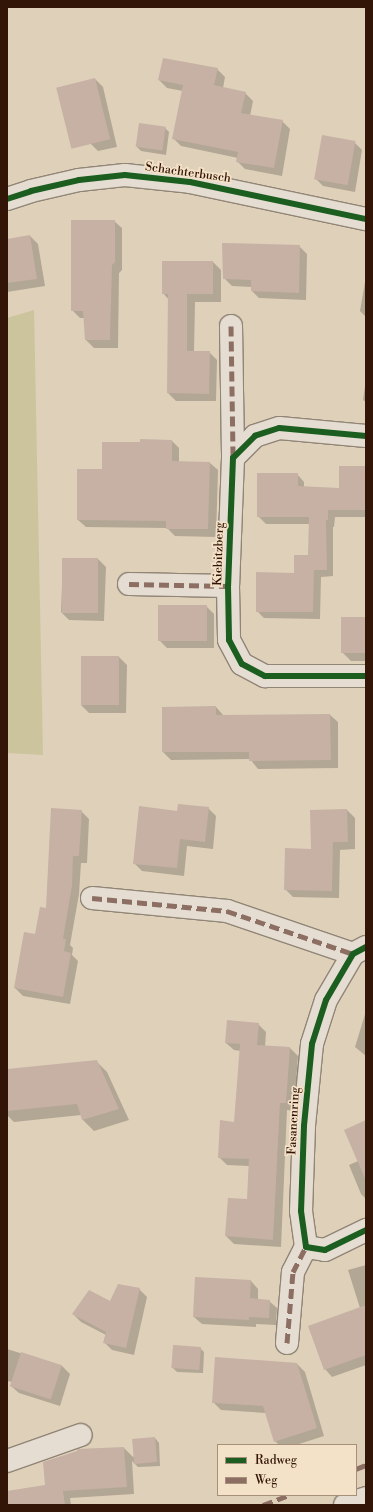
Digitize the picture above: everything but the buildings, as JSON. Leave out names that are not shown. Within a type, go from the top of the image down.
[{"type":"street","name":"Schachterbusch","points":[[7,199],[31,191],[79,180],[125,175],[190,182],[366,219]]},
{"type":"street","name":"Kiebitzberg","points":[[231,326],[233,458],[228,586],[229,640],[242,664],[264,676],[366,676]]},
{"type":"street","points":[[233,458],[255,436],[279,428],[366,436]]},
{"type":"street","name":"Kiebitzberg","points":[[129,584],[228,586]]},
{"type":"street","name":"Fasanenring","points":[[92,898],[227,911],[360,951],[326,1000],[312,1044],[304,1126],[301,1203],[306,1247]]},
{"type":"street","points":[[288,1342],[292,1272],[306,1247],[325,1250],[366,1230]]},
{"type":"street","points":[[7,1461],[81,1435]]},
{"type":"street","points":[[345,1505],[366,1498]]},
{"type":"shaded area","points":[[34,310],[43,755],[7,753],[7,318]]},
{"type":"marked path","points":[[231,326],[233,458]]},
{"type":"marked path","points":[[129,584],[228,586]]},
{"type":"marked path","points":[[92,898],[227,911],[353,954]]},
{"type":"marked path","points":[[287,1343],[293,1272],[306,1247]]},
{"type":"marked path","points":[[357,1469],[366,1465]]},
{"type":"marked path","points":[[263,1505],[286,1496]]},
{"type":"cycle path","points":[[7,199],[31,191],[79,180],[125,175],[190,182],[366,219]]},
{"type":"cycle path","points":[[366,436],[279,428],[255,436],[233,458],[228,586],[229,640],[242,664],[265,676],[366,676]]},
{"type":"cycle path","points":[[366,947],[353,954],[326,1000],[312,1044],[304,1126],[301,1211],[306,1247],[325,1250],[366,1230]]}]
